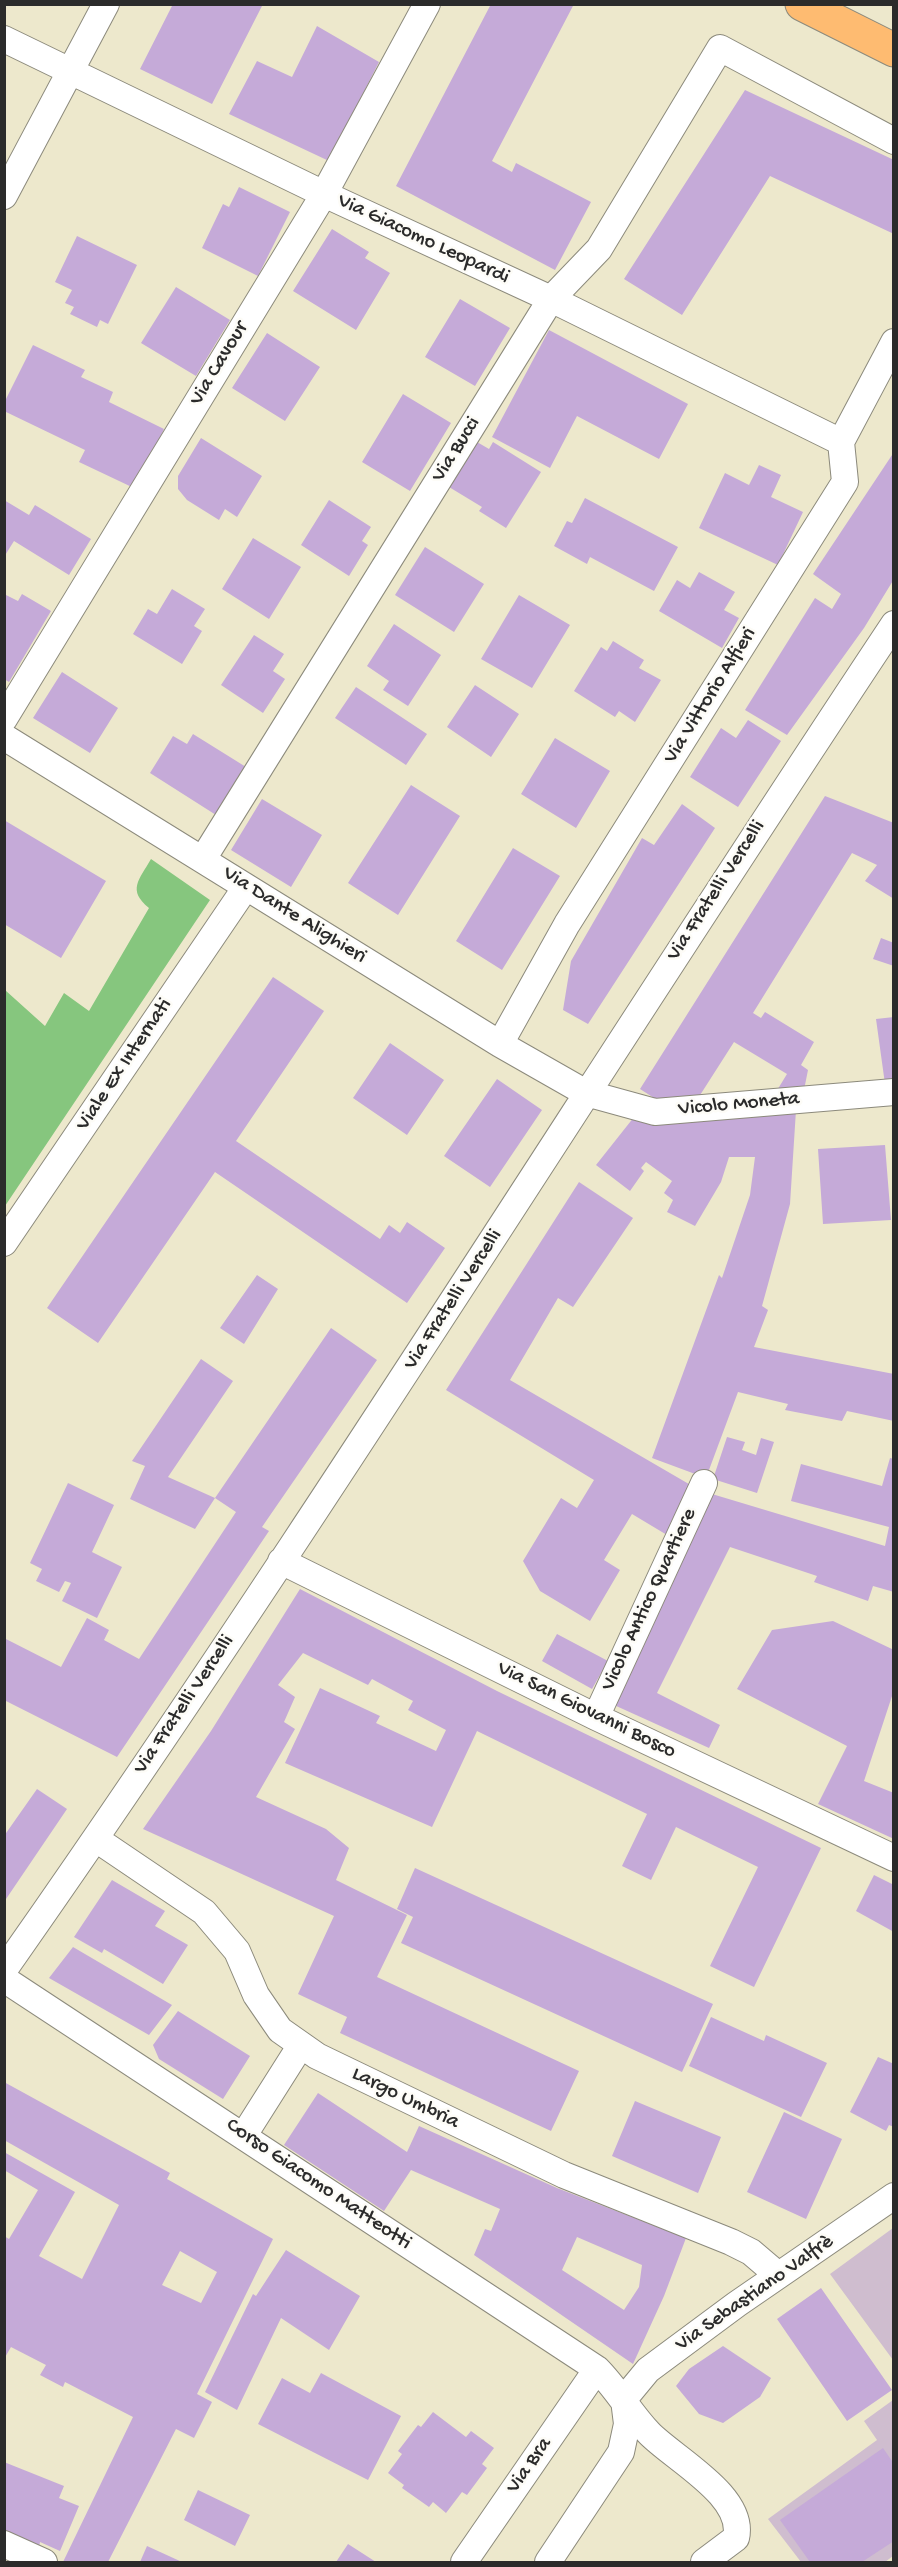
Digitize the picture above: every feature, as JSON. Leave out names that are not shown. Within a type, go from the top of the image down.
[{"type":"main road","points":[[802,4],[894,50]]},
{"type":"street","points":[[4,196],[106,4]]},
{"type":"street","name":"Via Cavour","points":[[6,737],[324,194],[427,4]]},
{"type":"street","name":"Via Giacomo Leopardi","points":[[4,39],[324,194],[551,299],[842,442]]},
{"type":"street","name":"Via Bucci","points":[[203,859],[551,299],[599,249],[720,48],[894,141]]},
{"type":"street","points":[[842,442],[894,342]]},
{"type":"street","name":"Via Vittorio Alfieri","points":[[500,1044],[567,924],[845,482],[842,442]]},
{"type":"street","name":"Via Fratelli Vercelli","points":[[4,1970],[96,1839],[414,1362],[570,1123],[586,1093],[894,624]]},
{"type":"street","name":"Via Dante Alighieri","points":[[6,737],[500,1044],[586,1093]]},
{"type":"street","name":"Viale Ex Internati","points":[[4,1243],[246,887]]},
{"type":"street","name":"Vicolo Moneta","points":[[586,1093],[655,1112],[894,1092]]},
{"type":"street","name":"Vicolo Antico Quartiere","points":[[596,1717],[704,1483]]},
{"type":"street","name":"Via San Giovanni Bosco","points":[[281,1561],[596,1717],[894,1858]]},
{"type":"street","name":"Largo Umbria","points":[[96,1839],[204,1911],[237,1951],[256,1995],[280,2030],[317,2056],[564,2175],[741,2247],[760,2258],[778,2275]]},
{"type":"street","name":"Corso Giacomo Matteotti","points":[[4,1979],[597,2369],[651,2434],[720,2493],[736,2518],[736,2538],[704,2562]]},
{"type":"street","points":[[244,2135],[302,2046]]},
{"type":"street","name":"Via Sebastiano Valfrè","points":[[624,2399],[648,2370],[778,2275],[894,2196]]},
{"type":"street","name":"Via Bra","points":[[464,2562],[597,2369]]},
{"type":"street","points":[[548,2562],[621,2452],[627,2424],[624,2399]]},
{"type":"street","points":[[4,2544],[44,2562]]},
{"type":"shaded area","points":[[893,2228],[893,2360],[830,2274]]},
{"type":"shaded area","points":[[893,2400],[893,2556],[885,2562],[801,2562],[768,2519],[877,2440],[864,2421]]},
{"type":"green space","points":[[151,859],[210,900],[5,1206],[5,990],[45,1026],[64,993],[89,1011],[149,908],[138,896],[137,885]]},
{"type":"building","points":[[173,4],[263,4],[212,104],[140,69]]},
{"type":"building","points":[[491,4],[574,4],[492,161],[512,172],[516,163],[591,202],[555,270],[396,186]]},
{"type":"building","points":[[317,26],[379,62],[329,161],[229,114],[257,61],[292,77]]},
{"type":"building","points":[[745,90],[894,160],[894,234],[770,176],[682,315],[624,279]]},
{"type":"building","points":[[239,187],[290,212],[258,276],[202,248],[223,204],[229,207]]},
{"type":"building","points":[[332,229],[369,252],[365,258],[390,273],[356,330],[293,291]]},
{"type":"building","points":[[77,236],[137,265],[108,324],[100,320],[97,327],[70,314],[74,307],[65,303],[72,290],[55,282]]},
{"type":"building","points":[[176,287],[230,320],[196,376],[141,343]]},
{"type":"building","points":[[460,299],[510,328],[475,386],[425,357]]},
{"type":"building","points":[[549,330],[688,404],[659,459],[577,416],[550,468],[492,437]]},
{"type":"building","points":[[267,333],[320,367],[285,421],[232,388]]},
{"type":"building","points":[[33,345],[85,370],[81,377],[113,392],[109,402],[164,429],[136,489],[79,462],[85,450],[4,411],[4,403]]},
{"type":"building","points":[[403,394],[451,423],[410,491],[362,462]]},
{"type":"building","points":[[201,438],[262,476],[237,517],[225,509],[219,520],[187,500],[178,489],[178,476]]},
{"type":"building","points":[[477,442],[489,449],[493,442],[541,472],[506,528],[479,511],[482,507],[449,487]]},
{"type":"building","points":[[894,452],[894,579],[864,628],[787,735],[745,710],[815,598],[832,609],[841,594],[813,574]]},
{"type":"building","points":[[759,465],[781,475],[771,497],[803,512],[778,565],[699,528],[725,473],[749,485]]},
{"type":"building","points":[[585,498],[678,547],[654,591],[590,557],[587,564],[554,546],[567,521],[572,523]]},
{"type":"building","points":[[4,500],[29,515],[35,505],[91,539],[69,575],[14,541],[4,557]]},
{"type":"building","points":[[329,500],[371,527],[362,541],[368,545],[349,576],[301,545]]},
{"type":"building","points":[[253,538],[301,567],[269,619],[222,589]]},
{"type":"building","points":[[425,547],[484,584],[454,632],[395,595]]},
{"type":"building","points":[[699,572],[735,592],[724,610],[739,618],[722,648],[659,611],[677,580],[690,588]]},
{"type":"building","points":[[172,589],[205,609],[194,626],[202,631],[182,664],[133,634],[148,609],[157,614]]},
{"type":"building","points":[[4,594],[18,601],[22,594],[51,611],[9,682],[4,679]]},
{"type":"building","points":[[519,595],[570,625],[532,688],[481,659]]},
{"type":"building","points":[[394,624],[441,655],[408,706],[383,690],[389,681],[367,666]]},
{"type":"building","points":[[254,635],[284,654],[273,671],[285,679],[263,713],[221,685]]},
{"type":"building","points":[[613,641],[644,660],[639,668],[661,680],[635,722],[619,711],[615,717],[574,691],[601,647],[607,651]]},
{"type":"building","points":[[62,672],[118,708],[90,753],[33,718]]},
{"type":"building","points":[[475,685],[519,714],[491,757],[447,727]]},
{"type":"building","points":[[356,687],[427,734],[406,765],[335,718]]},
{"type":"building","points":[[748,720],[781,741],[738,807],[690,777],[721,728],[736,738]]},
{"type":"building","points":[[193,734],[246,767],[216,815],[150,773],[173,736],[187,744]]},
{"type":"building","points":[[555,738],[610,771],[576,828],[521,794]]},
{"type":"building","points":[[411,785],[460,816],[398,915],[348,883]]},
{"type":"building","points":[[825,796],[894,823],[894,899],[865,881],[877,865],[852,853],[753,1013],[761,1018],[765,1012],[814,1042],[801,1065],[808,1070],[804,1090],[776,1092],[787,1074],[734,1042],[695,1103],[662,1103],[640,1089]]},
{"type":"building","points":[[262,799],[322,835],[291,887],[231,850]]},
{"type":"building","points":[[682,804],[715,828],[588,1024],[563,1010],[571,961],[642,838],[654,845]]},
{"type":"building","points":[[4,820],[106,881],[61,958],[4,924]]},
{"type":"building","points":[[513,848],[560,876],[502,970],[456,941]]},
{"type":"building","points":[[881,938],[894,943],[894,966],[873,959]]},
{"type":"building","points":[[273,977],[324,1011],[236,1141],[380,1239],[389,1225],[400,1233],[407,1222],[445,1248],[407,1303],[215,1172],[98,1343],[47,1308]]},
{"type":"building","points":[[894,1017],[894,1083],[885,1084],[876,1019]]},
{"type":"building","points":[[390,1043],[444,1080],[407,1135],[353,1098]]},
{"type":"building","points":[[497,1079],[542,1110],[490,1187],[444,1156]]},
{"type":"building","points":[[796,1110],[790,1204],[762,1306],[768,1310],[754,1347],[894,1374],[894,1421],[847,1411],[842,1421],[785,1410],[788,1404],[738,1392],[706,1478],[652,1458],[719,1275],[722,1278],[750,1195],[755,1157],[729,1157],[721,1182],[695,1226],[667,1212],[673,1200],[664,1193],[672,1181],[646,1162],[641,1168],[644,1171],[630,1191],[596,1165],[638,1112]]},
{"type":"building","points":[[885,1145],[891,1220],[823,1224],[818,1149]]},
{"type":"building","points":[[579,1182],[633,1218],[573,1307],[558,1298],[510,1380],[694,1487],[672,1538],[632,1514],[604,1560],[620,1570],[590,1621],[540,1591],[523,1561],[561,1498],[577,1508],[594,1480],[446,1390]]},
{"type":"building","points":[[257,1275],[278,1289],[244,1344],[220,1328]]},
{"type":"building","points":[[331,1328],[377,1360],[262,1527],[269,1531],[117,1757],[4,1700],[4,1638],[61,1667],[87,1618],[109,1630],[104,1640],[139,1659],[236,1512],[215,1498]]},
{"type":"building","points":[[201,1359],[233,1381],[168,1477],[215,1498],[195,1529],[130,1499],[145,1466],[132,1461]]},
{"type":"building","points":[[727,1437],[745,1442],[742,1450],[756,1455],[761,1438],[774,1442],[757,1493],[713,1479]]},
{"type":"building","points":[[890,1458],[894,1459],[894,1592],[873,1586],[868,1601],[814,1582],[817,1576],[730,1547],[657,1693],[720,1725],[709,1748],[614,1705],[712,1494],[885,1546],[889,1527],[791,1501],[801,1464],[882,1486]]},
{"type":"building","points":[[68,1483],[114,1505],[92,1552],[122,1567],[97,1618],[62,1601],[71,1583],[65,1581],[59,1592],[36,1581],[42,1569],[30,1563]]},
{"type":"building","points":[[300,1589],[497,1691],[821,1848],[754,1987],[710,1966],[758,1867],[676,1827],[651,1880],[622,1866],[647,1814],[477,1731],[432,1827],[285,1763],[320,1688],[380,1716],[376,1723],[436,1751],[446,1730],[408,1710],[413,1701],[372,1679],[368,1685],[303,1653],[278,1685],[295,1697],[284,1722],[295,1729],[256,1797],[326,1829],[349,1848],[336,1880],[407,1915],[377,1977],[579,2071],[551,2131],[340,2033],[347,2017],[298,1994],[334,1916],[143,1829],[211,1731]]},
{"type":"building","points":[[833,1621],[894,1650],[894,1690],[864,1781],[894,1793],[894,1839],[818,1804],[847,1746],[737,1689],[772,1630]]},
{"type":"building","points":[[557,1634],[608,1661],[592,1689],[542,1661]]},
{"type":"building","points":[[37,1789],[67,1809],[4,1902],[4,1836]]},
{"type":"building","points":[[415,1868],[713,2004],[682,2072],[401,1943],[413,1917],[397,1909]]},
{"type":"building","points":[[874,1875],[894,1885],[894,1932],[856,1911]]},
{"type":"building","points":[[112,1880],[165,1911],[155,1926],[188,1945],[163,1984],[104,1949],[102,1953],[74,1937]]},
{"type":"building","points":[[73,1947],[172,2005],[149,2035],[49,1978]]},
{"type":"building","points":[[178,2011],[250,2056],[223,2099],[159,2059],[153,2045]]},
{"type":"building","points":[[711,2017],[764,2041],[766,2035],[827,2063],[801,2117],[689,2066]]},
{"type":"building","points":[[878,2057],[894,2064],[894,2127],[889,2125],[886,2131],[850,2112]]},
{"type":"building","points":[[4,2082],[170,2173],[167,2179],[273,2239],[197,2394],[212,2402],[194,2438],[176,2429],[108,2562],[63,2562],[133,2417],[65,2382],[63,2387],[40,2375],[46,2365],[11,2347],[4,2359],[4,2236],[9,2239],[38,2190],[4,2170],[4,2152],[75,2192],[39,2256],[82,2279],[119,2205],[4,2140]],"holes":[[[180,2251],[217,2272],[201,2303],[162,2285]]]},
{"type":"building","points":[[318,2093],[407,2152],[419,2126],[557,2188],[686,2238],[664,2296],[633,2364],[474,2255],[485,2229],[491,2231],[500,2209],[411,2170],[384,2211],[284,2145]],"holes":[[[577,2237],[642,2265],[639,2287],[624,2310],[562,2270]]]},
{"type":"building","points":[[635,2101],[721,2137],[698,2193],[612,2156]]},
{"type":"building","points":[[784,2112],[842,2139],[806,2219],[747,2192]]},
{"type":"building","points":[[286,2250],[360,2296],[329,2350],[281,2318],[237,2410],[205,2392],[253,2294],[256,2296]]},
{"type":"building","points":[[821,2288],[892,2390],[847,2421],[777,2319]]},
{"type":"building","points":[[723,2346],[771,2378],[760,2397],[723,2423],[699,2414],[676,2386],[689,2369]]},
{"type":"building","points":[[321,2373],[401,2416],[368,2480],[258,2424],[282,2378],[310,2393]]},
{"type":"building","points":[[433,2412],[466,2437],[471,2431],[494,2448],[482,2464],[487,2468],[467,2495],[462,2492],[446,2513],[433,2502],[429,2507],[402,2488],[404,2485],[388,2473],[402,2454],[398,2451],[418,2425],[421,2427]]},
{"type":"building","points":[[883,2448],[894,2464],[894,2541],[862,2562],[810,2562],[780,2520]]},
{"type":"building","points":[[4,2462],[64,2486],[59,2498],[79,2506],[60,2551],[40,2542],[39,2547],[4,2534]]},
{"type":"building","points":[[198,2490],[250,2515],[235,2546],[184,2520]]},
{"type":"building","points":[[348,2544],[376,2562],[336,2562]]},
{"type":"building","points":[[147,2546],[182,2562],[140,2562]]}]
